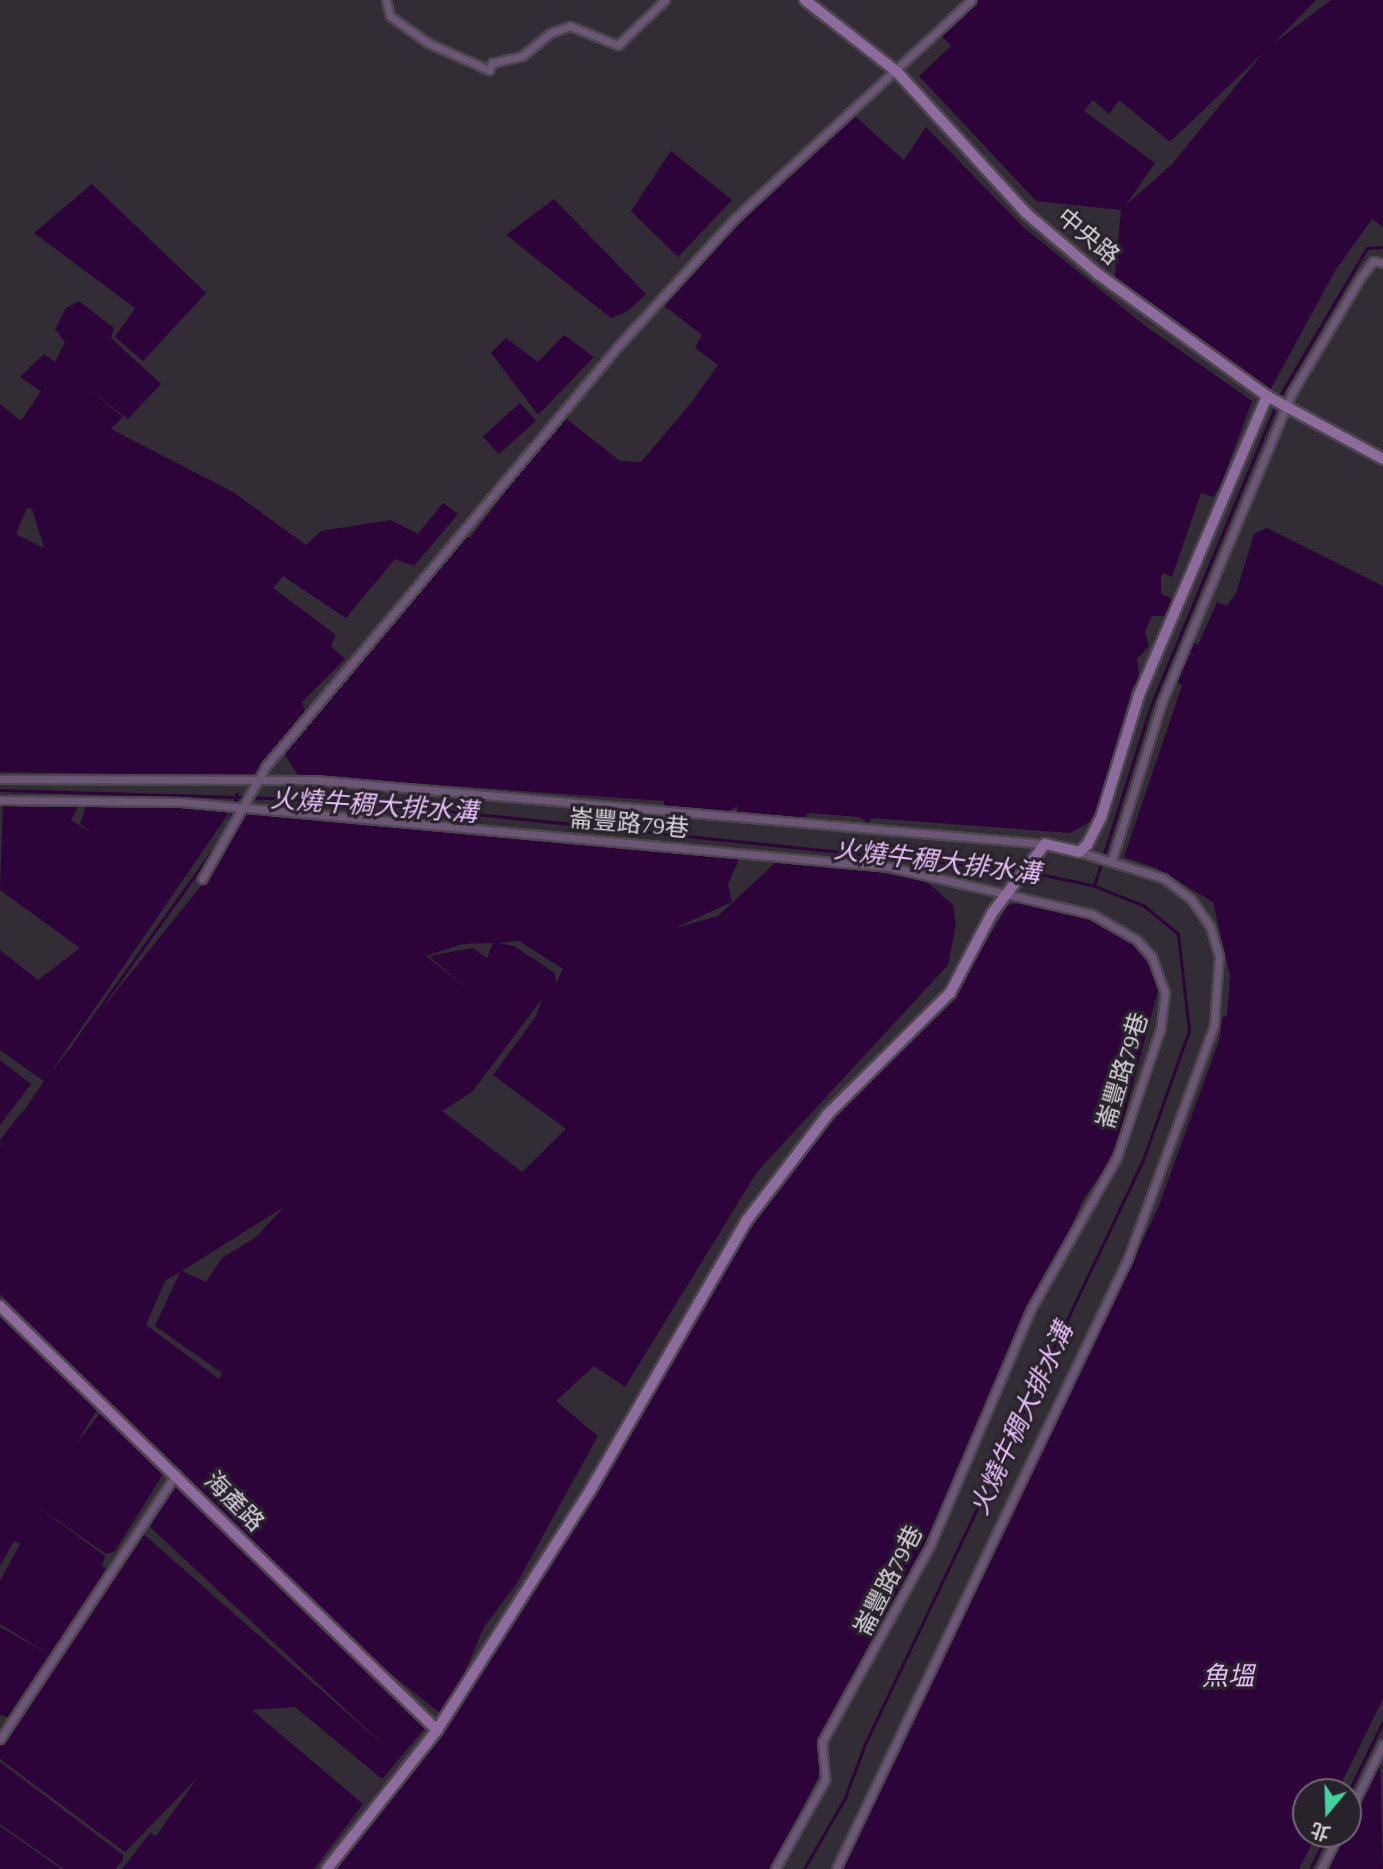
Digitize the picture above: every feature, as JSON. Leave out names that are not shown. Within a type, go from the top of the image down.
[{"type":"street","points":[[386,0],[390,16],[428,43],[489,70],[492,62],[522,56],[551,33],[570,26],[618,45],[665,0]]},
{"type":"street","name":"中央路","points":[[805,0],[897,72],[1026,212],[1098,274],[1267,396],[1383,459]]},
{"type":"street","points":[[202,879],[257,781],[664,295],[733,219],[897,72],[971,0]]},
{"type":"street","points":[[1112,860],[1162,702],[1286,408],[1362,276],[1373,261],[1383,262]]},
{"type":"street","points":[[1079,852],[1101,818],[1139,695],[1267,396]]},
{"type":"street","points":[[0,779],[392,785],[1045,845],[1112,860],[1163,878],[1192,899],[1210,926],[1219,956],[1214,1025],[1128,1258],[836,1869]]},
{"type":"street","name":"崙豐路79巷","points":[[0,800],[242,808],[889,867],[1092,914],[1137,940],[1161,974],[1160,1030],[1117,1157],[1089,1198],[1031,1309],[931,1544],[822,1742],[825,1780],[775,1869]]},
{"type":"street","points":[[327,1869],[437,1730],[591,1489],[747,1220],[828,1114],[950,993],[992,913],[1045,845]]},
{"type":"street","name":"海產路","points":[[0,1307],[176,1474],[437,1730]]},
{"type":"street","points":[[0,1739],[176,1474]]},
{"type":"street","points":[[1362,1787],[1383,1744]]},
{"type":"street","points":[[1321,1869],[1332,1848]]},
{"type":"water","points":[[972,0],[1316,0],[1274,43],[1331,0],[1383,0],[1383,227],[1372,219],[1335,271],[1267,396],[1114,284],[1121,210],[1036,201],[919,76],[951,46],[939,33]],"holes":[[[1263,53],[1172,164],[1125,206],[1155,163],[1084,111],[1093,100],[1109,114],[1119,100],[1170,142]]]},
{"type":"water","points":[[847,109],[904,160],[926,127],[1023,227],[1144,325],[1252,401],[1221,484],[1214,497],[1201,493],[1172,577],[1163,573],[1161,578],[1161,594],[1176,600],[1166,616],[1152,616],[1145,632],[1149,646],[1137,659],[1140,682],[1133,686],[1094,820],[1070,833],[871,818],[869,823],[859,817],[809,813],[803,818],[737,813],[737,807],[727,811],[664,806],[664,801],[298,775],[282,750],[459,533],[470,538],[505,492],[500,486],[558,412],[620,461],[641,462],[691,403],[718,365],[695,348],[702,335],[658,301],[718,233]]},
{"type":"water","points":[[671,151],[732,200],[678,257],[631,211]]},
{"type":"water","points":[[92,184],[206,293],[143,361],[115,337],[135,308],[34,233]]},
{"type":"water","points":[[554,199],[646,294],[628,311],[611,318],[506,235]]},
{"type":"water","points":[[79,301],[114,328],[111,338],[161,384],[128,419],[88,389],[123,417],[111,429],[233,492],[306,545],[321,531],[391,520],[418,534],[443,503],[458,514],[414,566],[395,559],[346,618],[283,576],[273,588],[336,635],[331,646],[345,659],[302,702],[307,716],[260,776],[0,772],[0,404],[21,421],[41,391],[20,377],[44,354],[55,362],[65,342],[55,329],[66,308]],"holes":[[[27,508],[32,509],[44,548],[16,534]]]},
{"type":"water","points":[[564,335],[594,357],[538,415],[491,353],[506,338],[538,362]]},
{"type":"water","points":[[520,403],[536,421],[499,454],[483,436]]},
{"type":"water","name":"魚塭","points":[[1267,528],[1383,586],[1383,1699],[1344,1778],[1292,1778],[1292,1848],[1310,1848],[1299,1869],[842,1869],[1158,1208],[1220,1038],[1222,1018],[1227,1016],[1230,976],[1213,902],[1156,868],[1124,857],[1182,685],[1175,681],[1186,655],[1195,655],[1187,652],[1191,641],[1198,645],[1217,602],[1227,606],[1236,593],[1254,534]]},
{"type":"water","points":[[3,804],[78,807],[71,820],[93,834],[80,824],[86,806],[233,807],[51,1072],[201,886],[240,813],[739,859],[728,884],[732,902],[675,928],[718,916],[775,863],[809,865],[813,860],[926,881],[953,905],[956,924],[948,965],[757,1172],[625,1387],[594,1366],[556,1401],[598,1436],[517,1583],[484,1627],[448,1711],[580,1507],[727,1251],[821,1132],[814,1126],[966,975],[1008,905],[1039,899],[1104,918],[1137,942],[1159,987],[1113,1158],[1084,1198],[933,1532],[820,1739],[819,1776],[771,1869],[334,1869],[445,1717],[356,1646],[432,1720],[382,1779],[295,1707],[252,1710],[363,1804],[314,1869],[122,1869],[150,1833],[156,1836],[198,1777],[125,1852],[0,1759],[0,1745],[19,1721],[0,1715],[0,1627],[50,1655],[0,1624],[0,1581],[20,1544],[14,1541],[0,1566],[0,1304],[103,1400],[76,1444],[104,1408],[165,1471],[115,1551],[106,1554],[34,1504],[105,1556],[102,1566],[110,1571],[140,1531],[387,1748],[150,1527],[176,1474],[235,1530],[0,1294],[0,1146],[44,1081],[0,1050],[0,950],[38,980],[80,948],[0,890]],"holes":[[[519,941],[563,969],[556,983],[555,973],[514,946],[498,943]],[[493,943],[487,958],[473,948],[429,956],[468,990],[426,956],[462,944]],[[542,999],[536,1016],[493,1075],[566,1129],[522,1172],[442,1111],[472,1092]],[[284,1207],[256,1237],[222,1258],[206,1282],[182,1271]],[[180,1272],[155,1326],[222,1373],[219,1379],[146,1325],[165,1281]]]},
{"type":"water","points":[[0,1060],[31,1084],[0,1125]]},
{"type":"water","points":[[1380,1755],[1383,1869],[1325,1869],[1339,1848],[1362,1848],[1362,1792]]},
{"type":"water","points":[[0,1762],[123,1855],[123,1860],[115,1869],[64,1869],[0,1824]]},
{"type":"water","points":[[0,1826],[61,1869],[0,1869]]},
{"type":"waterway","points":[[1278,399],[1367,248],[1383,247]]},
{"type":"waterway","points":[[1094,886],[1150,708],[1276,405]]},
{"type":"waterway","name":"火燒牛稠大排水溝","points":[[0,790],[341,800],[1022,871]]},
{"type":"waterway","points":[[228,827],[237,794]]},
{"type":"waterway","points":[[74,1044],[221,839]]},
{"type":"waterway","name":"火燒牛稠大排水溝","points":[[804,1869],[845,1798],[865,1744],[1143,1160],[1189,1031],[1178,934],[1144,906],[1094,886],[1028,872]]},
{"type":"waterway","points":[[0,1142],[21,1114]]},
{"type":"waterway","points":[[1355,1778],[1383,1722]]},
{"type":"waterway","points":[[1310,1869],[1321,1848]]}]
